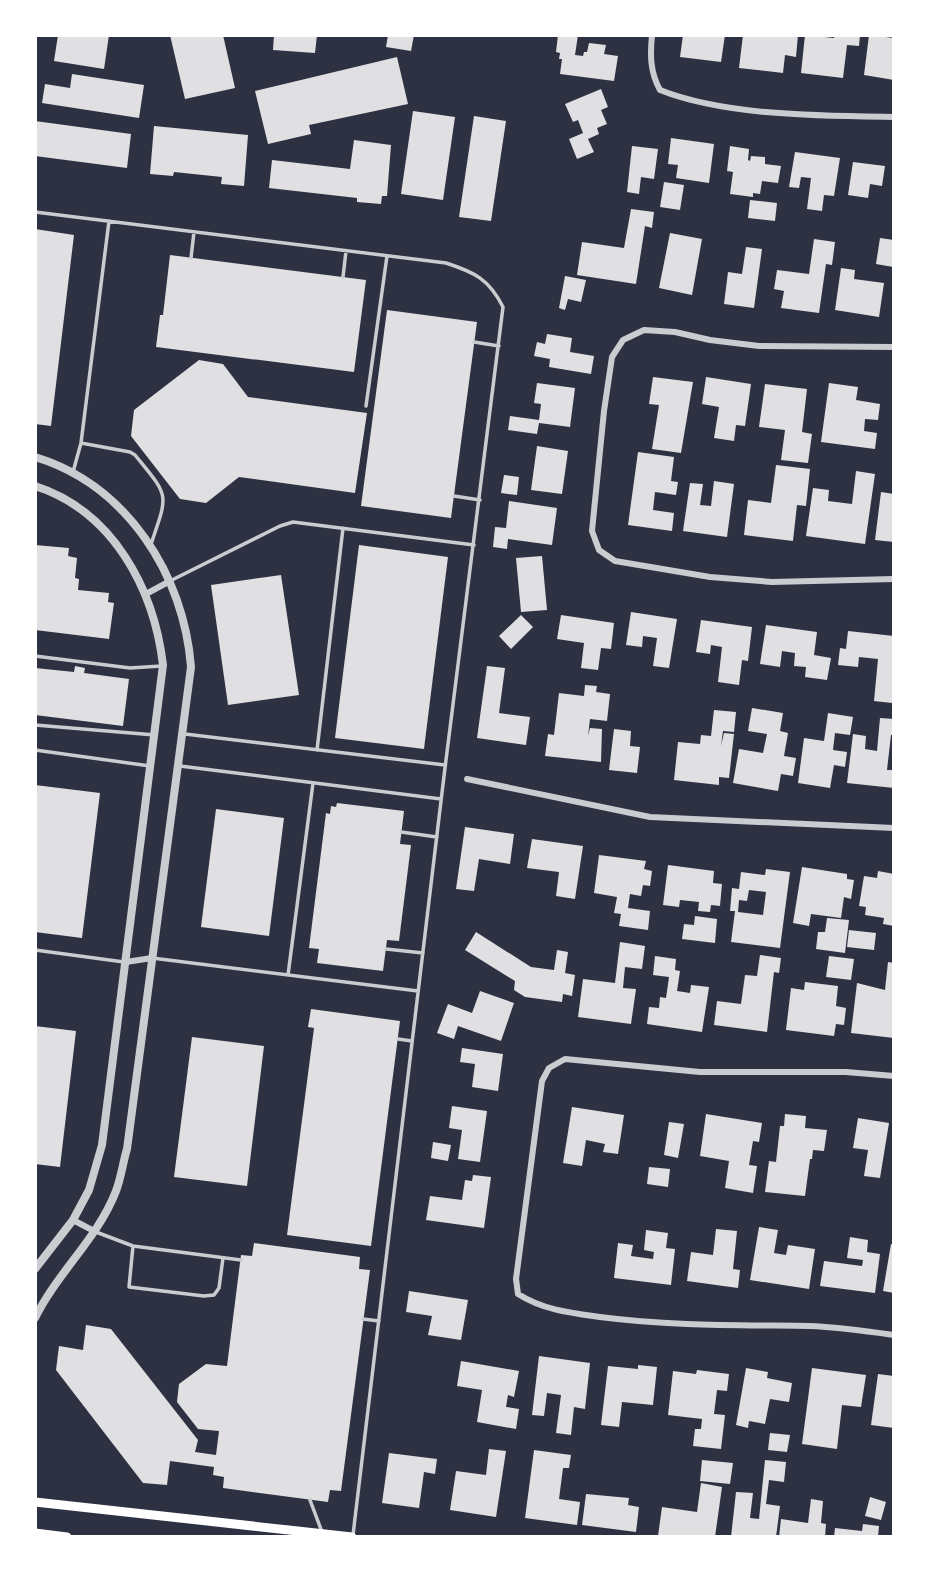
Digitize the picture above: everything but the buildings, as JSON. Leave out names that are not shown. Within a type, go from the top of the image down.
[{"type":"main road","points":[[35,1502],[353,1537]]},
{"type":"main road","points":[[35,1533],[66,1537]]},
{"type":"street","points":[[652,35],[652,76],[660,90],[687,101],[766,111],[894,117]]},
{"type":"street","points":[[894,347],[759,345],[644,330],[623,340],[612,357],[592,531],[599,550],[615,561],[710,577],[772,582],[894,579]]},
{"type":"street","points":[[35,457],[72,474],[103,493],[133,521],[162,562],[170,581],[189,640],[191,667],[127,1149],[116,1191],[94,1231],[42,1302],[35,1318]]},
{"type":"street","points":[[35,486],[67,501],[96,522],[130,562],[146,594],[160,636],[163,666],[102,1145],[89,1190],[73,1220],[35,1269]]},
{"type":"street","points":[[146,594],[170,581]]},
{"type":"street","points":[[467,779],[650,817],[894,828]]},
{"type":"street","points":[[126,962],[152,958]]},
{"type":"street","points":[[894,1076],[846,1072],[700,1072],[565,1059],[549,1068],[542,1081],[516,1279],[518,1294],[533,1304],[566,1312],[634,1322],[812,1326],[894,1335]]},
{"type":"street","points":[[73,1220],[94,1231]]},
{"type":"lane","points":[[35,212],[446,263],[482,278],[495,291],[503,307],[422,953],[353,1537]]},
{"type":"lane","points":[[72,474],[81,443],[109,221]]},
{"type":"lane","points":[[191,258],[194,232]]},
{"type":"lane","points":[[343,277],[346,251]]},
{"type":"lane","points":[[366,406],[387,256]]},
{"type":"lane","points":[[474,342],[499,346]]},
{"type":"lane","points":[[81,443],[130,452],[161,487],[164,506],[150,546]]},
{"type":"lane","points":[[454,496],[480,500]]},
{"type":"lane","points":[[170,581],[280,526],[305,523],[474,545]]},
{"type":"lane","points":[[317,750],[344,528]]},
{"type":"lane","points":[[35,656],[118,667],[163,666]]},
{"type":"lane","points":[[35,725],[155,735]]},
{"type":"lane","points":[[183,734],[445,765]]},
{"type":"lane","points":[[35,750],[152,766]]},
{"type":"lane","points":[[178,766],[441,799]]},
{"type":"lane","points":[[288,975],[313,783]]},
{"type":"lane","points":[[401,832],[437,837]]},
{"type":"lane","points":[[386,949],[422,953]]},
{"type":"lane","points":[[35,950],[126,962]]},
{"type":"lane","points":[[152,958],[418,991]]},
{"type":"lane","points":[[398,1039],[412,1041]]},
{"type":"lane","points":[[94,1231],[133,1246],[241,1260]]},
{"type":"lane","points":[[133,1246],[129,1287],[214,1295],[219,1288],[223,1258]]},
{"type":"lane","points":[[363,1319],[379,1321]]},
{"type":"lane","points":[[310,1500],[323,1534]]}]
